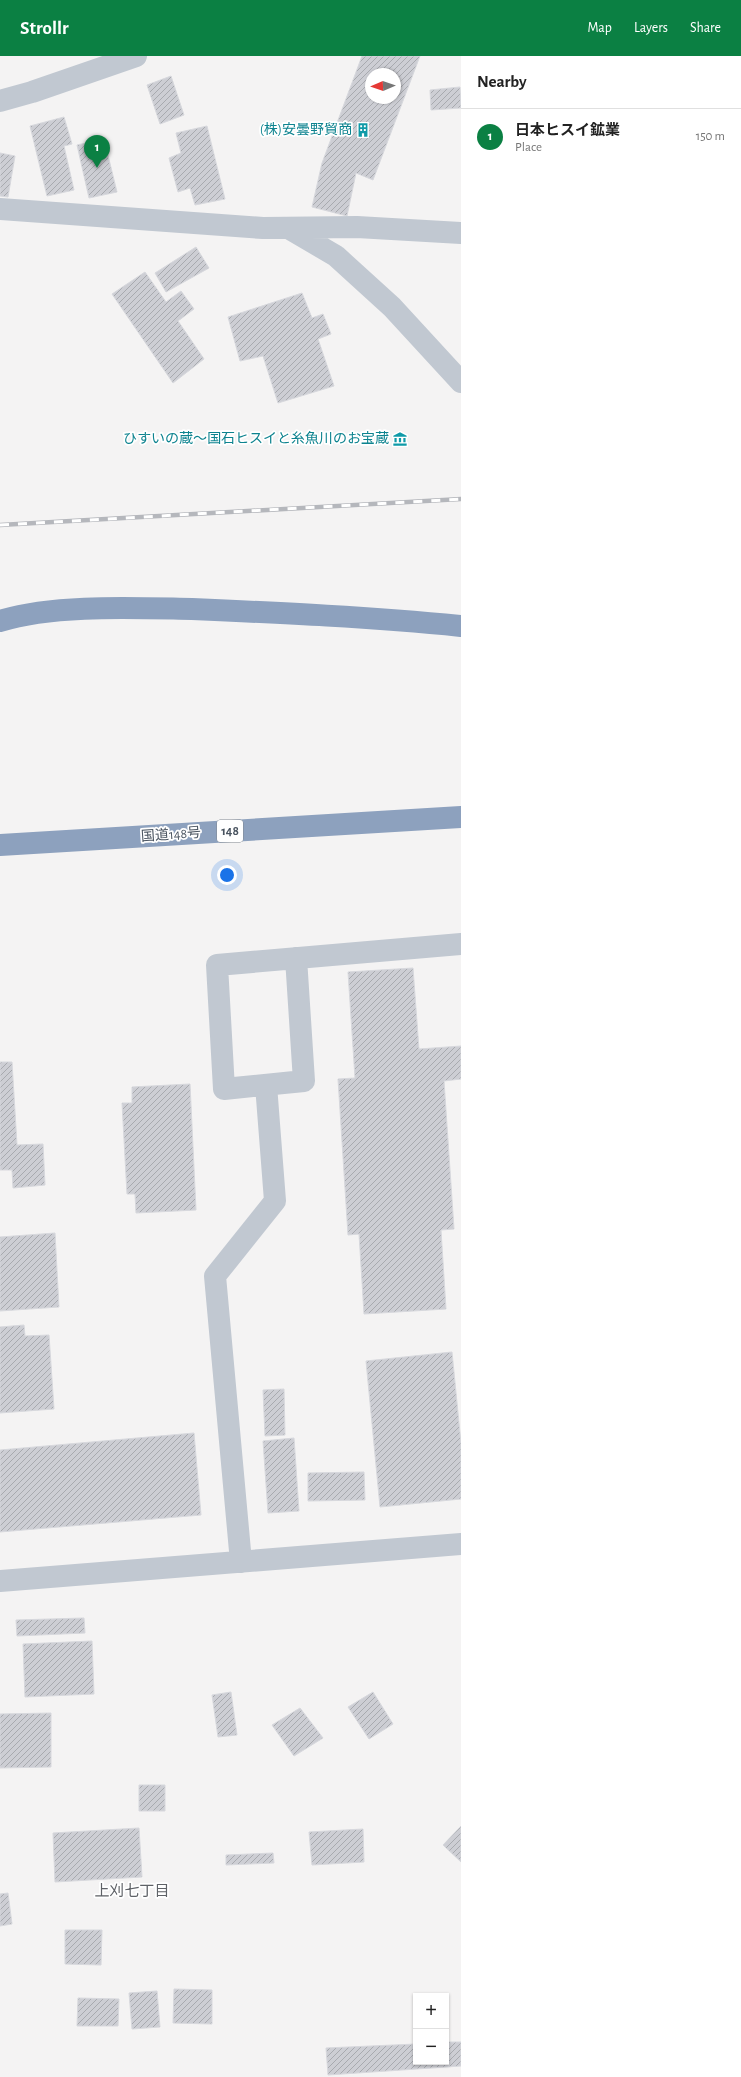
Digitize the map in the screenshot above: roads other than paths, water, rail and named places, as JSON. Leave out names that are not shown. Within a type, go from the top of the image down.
[{"type":"highway","points":[[0,621],[46,612],[150,608],[280,613],[461,626]]},
{"type":"highway","name":"国道148号","points":[[0,845],[461,817]]},
{"type":"street","points":[[0,101],[32,92],[136,56]]},
{"type":"street","points":[[0,209],[290,229],[356,228],[461,233]]},
{"type":"street","points":[[290,229],[336,256],[392,307],[461,382]]},
{"type":"street","points":[[296,958],[304,1081],[224,1089],[218,965],[296,958],[461,944]]},
{"type":"street","points":[[242,1562],[215,1276],[275,1201],[266,1085]]},
{"type":"street","points":[[0,1581],[461,1544]]},
{"type":"railway","points":[[0,525],[461,499]]},
{"type":"place","name":"(株)安曇野貿商","points":[[363,130]]},
{"type":"place","name":"日本ヒスイ鉱業","points":[[97,168]]},
{"type":"place","name":"ひすいの蔵～国石ヒスイと糸魚川のお宝蔵","points":[[400,439]]},
{"type":"district","name":"上刈七丁目","points":[[132,1891]]}]
